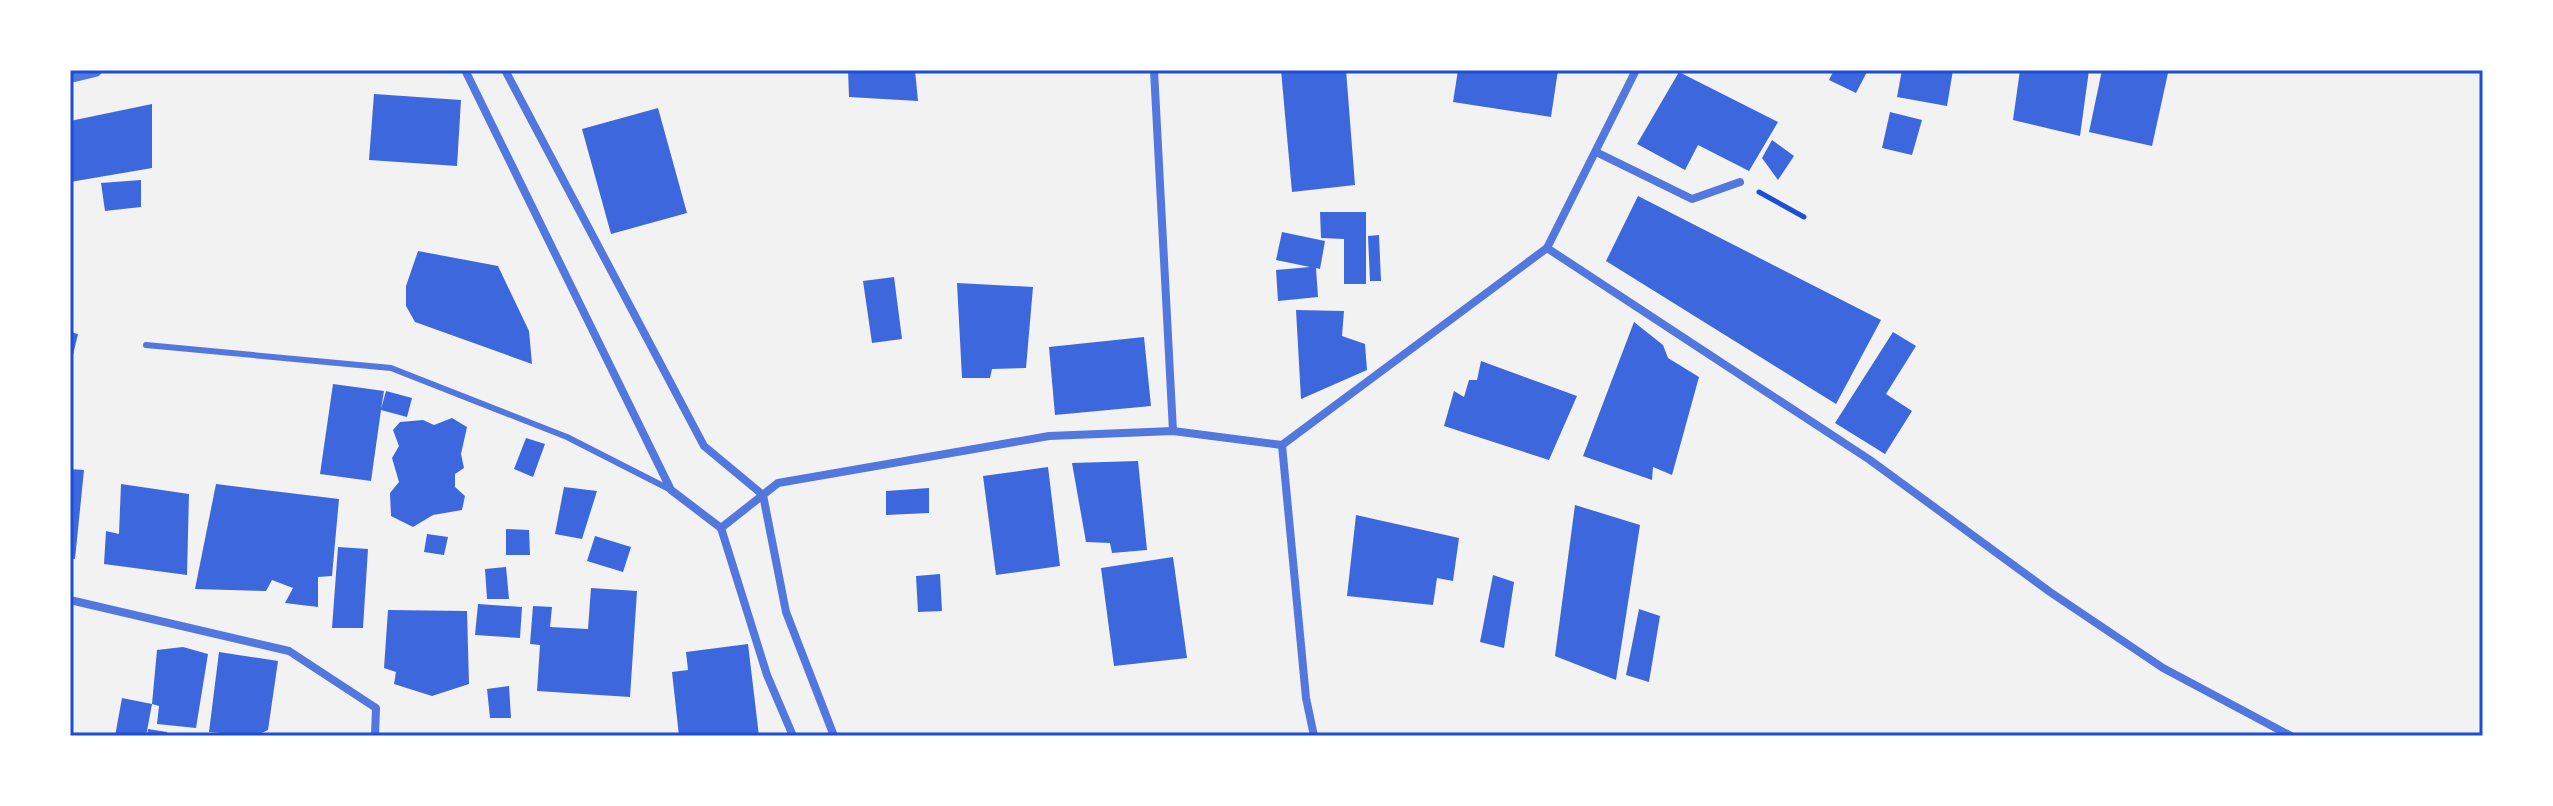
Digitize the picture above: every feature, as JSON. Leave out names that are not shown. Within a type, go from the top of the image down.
[{"type":"street","points":[[70,76],[95,70]]},
{"type":"street","points":[[465,70],[671,490],[721,528],[767,675],[793,736]]},
{"type":"street","points":[[505,70],[704,446],[763,495],[786,612],[834,736]]},
{"type":"street","points":[[1154,70],[1173,431]]},
{"type":"street","points":[[721,528],[778,483],[1049,436],[1173,431],[1282,445],[1547,248],[1636,70]]},
{"type":"street","points":[[1596,152],[1692,199],[1740,182]]},
{"type":"street","points":[[1547,248],[1870,460],[2050,592],[2163,668],[2291,736]]},
{"type":"street","points":[[1282,445],[1306,698],[1314,736]]},
{"type":"street","points":[[70,600],[289,651],[376,708],[375,736]]},
{"type":"lane","points":[[146,345],[391,368],[567,437],[671,490]]},
{"type":"path","points":[[1740,182],[1804,217]]},
{"type":"building","points":[[848,70],[915,70],[918,101],[849,97]]},
{"type":"building","points":[[1281,70],[1346,70],[1355,185],[1292,192]]},
{"type":"building","points":[[1458,70],[1558,70],[1551,117],[1453,102]]},
{"type":"building","points":[[1834,70],[1868,70],[1856,93],[1829,80]]},
{"type":"building","points":[[1902,70],[1953,70],[1947,106],[1897,97]]},
{"type":"building","points":[[2020,70],[2089,70],[2080,136],[2013,120]]},
{"type":"building","points":[[2102,70],[2168,73],[2152,146],[2089,132]]},
{"type":"building","points":[[1679,72],[1778,122],[1749,171],[1698,145],[1685,170],[1637,144]]},
{"type":"building","points":[[374,94],[461,100],[457,166],[369,160]]},
{"type":"building","points":[[152,104],[152,168],[70,182],[70,121]]},
{"type":"building","points":[[658,108],[687,213],[611,234],[582,129]]},
{"type":"building","points":[[1890,112],[1922,120],[1912,155],[1882,148]]},
{"type":"building","points":[[1772,140],[1794,156],[1778,180],[1762,158]]},
{"type":"building","points":[[141,180],[141,207],[105,211],[101,183]]},
{"type":"building","points":[[1638,196],[1881,320],[1836,404],[1606,261]]},
{"type":"building","points":[[1320,212],[1366,212],[1366,284],[1344,284],[1344,239],[1321,238]]},
{"type":"building","points":[[1282,232],[1325,241],[1320,269],[1316,268],[1318,297],[1278,301],[1276,270],[1310,267],[1276,260]]},
{"type":"building","points":[[1379,235],[1381,281],[1370,281],[1368,236]]},
{"type":"building","points":[[418,251],[498,266],[529,331],[532,364],[415,322],[406,306],[406,286]]},
{"type":"building","points":[[894,277],[902,339],[872,343],[863,281]]},
{"type":"building","points":[[957,283],[1033,287],[1026,368],[992,369],[990,378],[962,378]]},
{"type":"building","points":[[1296,310],[1344,311],[1342,336],[1365,344],[1367,370],[1301,399]]},
{"type":"building","points":[[1634,322],[1663,345],[1668,358],[1699,377],[1672,475],[1653,467],[1652,480],[1583,456]]},
{"type":"building","points":[[70,332],[78,334],[71,363],[70,363]]},
{"type":"building","points":[[1893,332],[1916,346],[1886,394],[1912,411],[1885,454],[1835,423]]},
{"type":"building","points":[[1144,337],[1151,406],[1055,415],[1049,347]]},
{"type":"building","points":[[1481,361],[1577,396],[1549,460],[1444,426],[1454,391],[1464,397],[1469,380],[1477,380]]},
{"type":"building","points":[[333,384],[384,391],[381,409],[386,391],[412,398],[407,417],[381,410],[371,481],[320,474]]},
{"type":"building","points":[[452,418],[467,427],[461,454],[464,468],[455,474],[455,487],[465,496],[462,510],[433,515],[413,527],[391,516],[390,493],[399,482],[392,458],[399,446],[393,430],[400,422],[423,420],[434,425]]},
{"type":"building","points":[[526,438],[545,444],[533,477],[514,469]]},
{"type":"building","points":[[1138,461],[1147,550],[1112,553],[1110,543],[1086,542],[1072,463]]},
{"type":"building","points":[[1048,467],[1060,566],[996,575],[983,476]]},
{"type":"building","points":[[70,469],[84,470],[75,559],[70,558]]},
{"type":"building","points":[[121,484],[189,494],[187,575],[104,564],[106,531],[119,534]]},
{"type":"building","points":[[216,484],[339,499],[332,576],[318,577],[318,607],[285,603],[293,588],[272,580],[266,591],[195,589]]},
{"type":"building","points":[[564,487],[597,491],[582,539],[555,534]]},
{"type":"building","points":[[929,488],[929,513],[886,515],[886,491]]},
{"type":"building","points":[[1575,505],[1640,525],[1616,680],[1555,656]]},
{"type":"building","points":[[1356,515],[1459,538],[1453,581],[1437,578],[1433,605],[1347,596]]},
{"type":"building","points":[[506,529],[529,530],[530,555],[506,555]]},
{"type":"building","points":[[427,534],[448,537],[444,555],[424,552]]},
{"type":"building","points":[[595,536],[631,547],[623,572],[587,561]]},
{"type":"building","points":[[338,547],[368,549],[363,628],[332,628]]},
{"type":"building","points":[[1173,557],[1187,658],[1114,666],[1101,568]]},
{"type":"building","points":[[506,567],[509,599],[487,599],[485,569]]},
{"type":"building","points":[[940,574],[942,611],[918,612],[916,576]]},
{"type":"building","points":[[1493,575],[1514,582],[1504,648],[1480,642]]},
{"type":"building","points":[[591,588],[637,591],[630,697],[537,691],[540,645],[530,644],[533,606],[552,607],[550,627],[588,629]]},
{"type":"building","points":[[478,604],[522,607],[520,638],[475,635]]},
{"type":"building","points":[[1639,609],[1660,616],[1649,682],[1626,675]]},
{"type":"building","points":[[388,610],[467,611],[469,684],[432,696],[394,684],[396,672],[384,668]]},
{"type":"building","points":[[748,644],[759,736],[679,736],[672,672],[688,670],[686,652]]},
{"type":"building","points":[[183,647],[208,654],[196,728],[157,724],[159,706],[152,704],[157,650]]},
{"type":"building","points":[[219,652],[278,661],[268,730],[255,736],[209,732]]},
{"type":"building","points":[[509,686],[511,718],[490,718],[487,689]]},
{"type":"building","points":[[122,698],[152,704],[146,736],[115,736]]},
{"type":"building","points":[[148,729],[167,732],[167,736],[147,736]]}]
